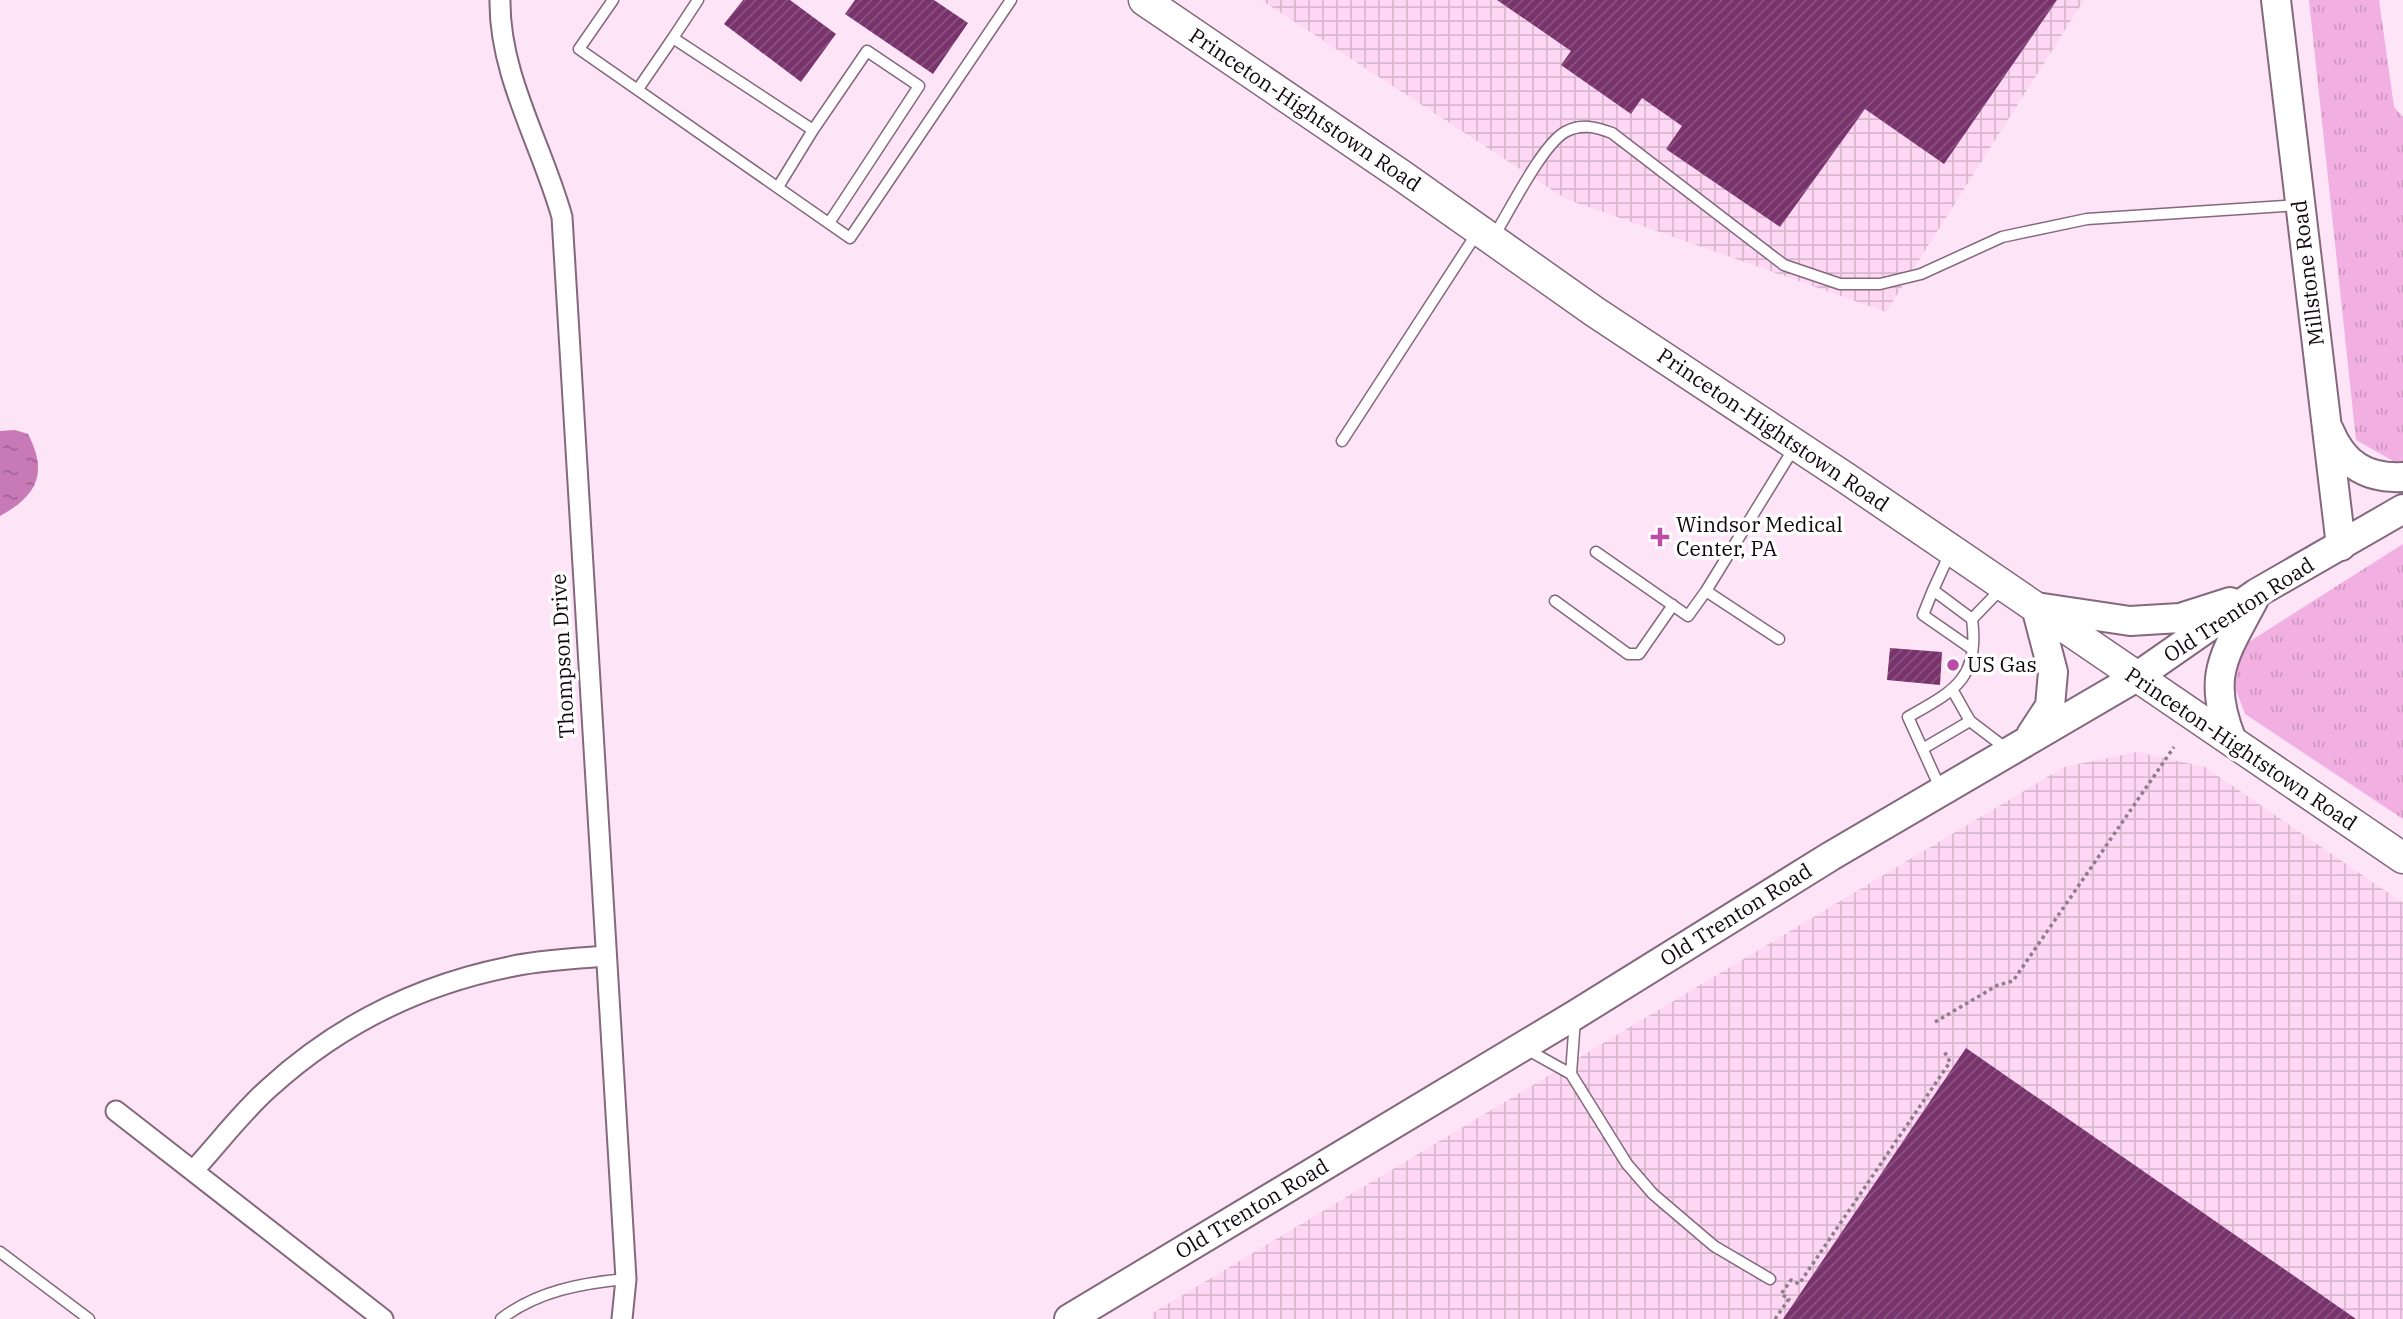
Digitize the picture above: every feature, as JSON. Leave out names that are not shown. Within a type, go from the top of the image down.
[{"type":"main road","name":"Princeton-Hightstown Road","points":[[1144,0],[1401,175],[1485,236],[1797,444],[2135,678],[2403,858]]},
{"type":"main road","name":"Millstone Road","points":[[2276,0],[2341,546]]},
{"type":"main road","points":[[2325,421],[2337,450],[2361,473],[2403,477]]},
{"type":"main road","name":"Old Trenton Road","points":[[1069,1319],[2019,744],[2135,678],[2257,593],[2403,509]]},
{"type":"main road","points":[[2019,744],[2050,706],[2053,672],[2036,607],[2130,621],[2180,618],[2257,593]]},
{"type":"main road","points":[[2232,741],[2220,712],[2221,661],[2257,593]]},
{"type":"street","name":"Thompson Drive","points":[[500,0],[500,25],[508,65],[551,179],[562,216],[604,956],[626,1279],[622,1319]]},
{"type":"street","points":[[193,1171],[268,1089],[331,1038],[381,1009],[443,983],[510,966],[604,956]]},
{"type":"street","points":[[116,1111],[383,1319]]},
{"type":"lane","points":[[613,0],[579,49],[850,238],[1011,0]]},
{"type":"lane","points":[[638,89],[698,0]]},
{"type":"lane","points":[[673,38],[813,130]]},
{"type":"lane","points":[[778,187],[867,51],[919,86],[829,223]]},
{"type":"lane","points":[[1342,441],[1547,149],[1565,132],[1590,125],[1612,133],[1784,265],[1840,284],[1880,284],[1921,274],[2002,237],[2087,219],[2300,205]]},
{"type":"lane","points":[[1596,552],[1688,615],[1706,591],[1797,444]]},
{"type":"lane","points":[[1952,550],[1923,615],[1972,649]]},
{"type":"lane","points":[[1941,791],[1908,717],[1953,691],[1966,676],[1972,649],[1972,619],[2004,586]]},
{"type":"lane","points":[[1933,590],[1972,619]]},
{"type":"lane","points":[[1706,591],[1779,639]]},
{"type":"lane","points":[[1555,601],[1628,654],[1639,654],[1673,605]]},
{"type":"lane","points":[[1953,691],[1970,721],[2019,744]]},
{"type":"lane","points":[[1924,748],[1970,721]]},
{"type":"lane","points":[[1571,1074],[1575,1015]]},
{"type":"lane","points":[[1521,1047],[1571,1074],[1627,1164],[1653,1194],[1714,1246],[1770,1279]]},
{"type":"lane","points":[[0,1252],[89,1319]]},
{"type":"lane","points":[[501,1319],[526,1302],[555,1291],[626,1279]]},
{"type":"path","points":[[1934,1022],[1998,985],[2012,981],[2174,747]]},
{"type":"path","points":[[1775,1319],[1789,1299],[1781,1294],[1791,1280],[1799,1284],[1950,1062],[1944,1051]]},
{"type":"shaded area","points":[[1261,0],[2084,0],[1886,312],[1566,199]]},
{"type":"shaded area","points":[[2137,752],[2205,767],[2403,903],[2403,1319],[1153,1319],[1151,1314],[2064,767]]},
{"type":"green space","points":[[2309,0],[2379,0],[2394,107],[2403,117],[2403,464],[2400,465],[2356,440]]},
{"type":"green space","points":[[2403,544],[2403,819],[2245,714],[2234,685],[2244,645]]},
{"type":"water","points":[[15,430],[28,434],[34,448],[38,472],[31,491],[0,516],[0,431]]},
{"type":"building","points":[[743,0],[790,0],[836,34],[801,82],[724,24]]},
{"type":"building","points":[[855,0],[934,0],[968,23],[933,74],[845,14]]},
{"type":"building","points":[[1497,0],[2057,0],[1944,164],[1865,109],[1780,227],[1666,149],[1682,126],[1642,98],[1631,114],[1561,65],[1571,51]]},
{"type":"building","points":[[1890,648],[1942,652],[1940,685],[1887,680]]},
{"type":"building","points":[[1966,1048],[2356,1319],[1783,1319]]},
{"type":"place","name":"Windsor Medical Center, PA","points":[[1660,537]]},
{"type":"place","name":"US Gas","points":[[1953,665]]}]
